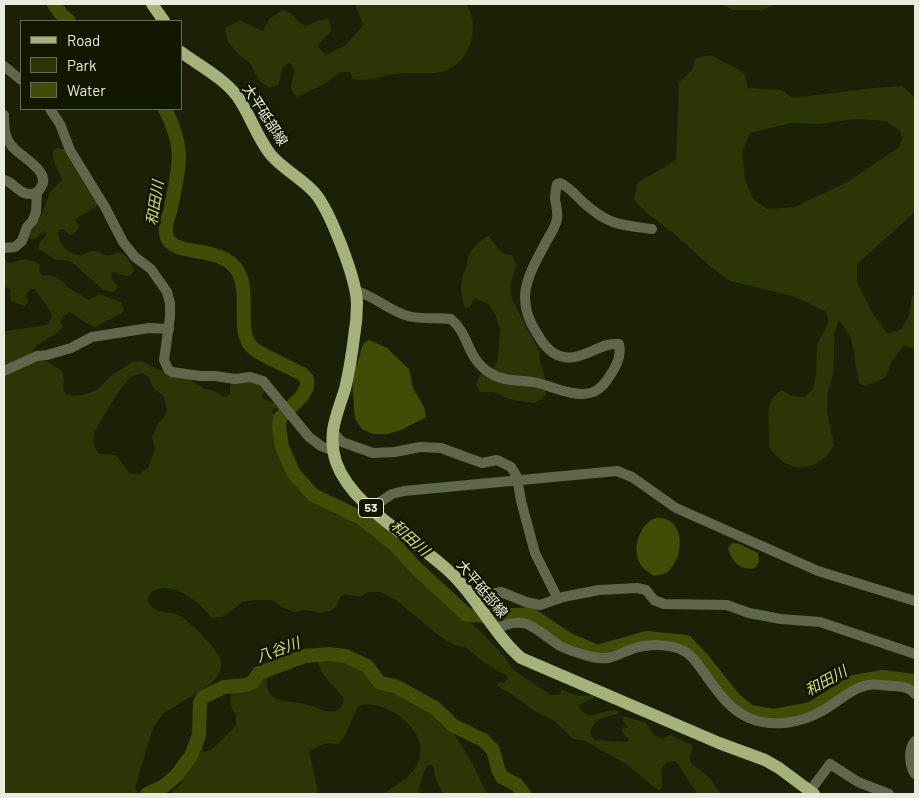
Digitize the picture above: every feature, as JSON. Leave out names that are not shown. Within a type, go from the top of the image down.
[{"type":"main road","points":[[152,4],[163,20]]},
{"type":"main road","name":"大平砥部線","points":[[182,53],[226,84],[248,113],[271,156],[301,180],[320,200],[334,229],[356,291],[357,304],[348,377],[332,431],[333,451],[342,475],[360,499],[442,564],[475,600],[512,650],[529,662],[718,743],[765,760],[812,792]]},
{"type":"street","points":[[4,66],[20,79]]},
{"type":"street","points":[[51,110],[60,124],[70,150],[113,220],[123,242],[135,257],[151,269],[167,292],[170,303],[164,360],[168,369],[172,372],[235,379],[257,378],[263,381],[309,437],[321,446],[333,451]]},
{"type":"street","points":[[4,115],[5,132],[11,145],[17,152],[32,162],[41,173],[43,180],[42,187],[37,192],[29,194],[23,193],[4,180]]},
{"type":"street","points":[[356,291],[369,294],[396,311],[408,316],[451,319],[464,334],[465,341],[474,360],[490,373],[502,379],[537,383],[581,394],[591,393],[603,386],[616,365],[620,349],[619,344],[612,343],[579,356],[564,357],[551,351],[542,342],[529,322],[524,297],[528,278],[558,218],[555,199],[557,184],[560,182],[570,187],[583,202],[604,220],[635,228],[652,229]]},
{"type":"street","points":[[4,248],[15,247],[22,241],[27,227],[33,220],[36,212],[37,192]]},
{"type":"street","points":[[4,370],[37,356],[71,348],[92,338],[149,328],[168,329]]},
{"type":"street","points":[[332,431],[342,442],[373,453],[395,452],[420,447],[441,448],[482,463],[497,460],[511,467],[517,481],[535,553],[558,599]]},
{"type":"street","points":[[371,508],[392,494],[404,491],[617,471],[632,477],[676,508],[809,567],[915,601]]},
{"type":"street","points":[[475,600],[501,592],[526,602],[540,605],[599,590],[637,588],[646,590],[654,600],[664,604],[727,605],[749,613],[782,619],[820,622],[915,654]]},
{"type":"street","points":[[496,629],[514,622],[523,622],[562,647],[595,657],[614,658],[631,649],[651,646],[664,646],[685,651],[693,657],[723,699],[732,708],[749,718],[766,722],[787,723],[813,715],[855,690],[879,683],[904,687],[915,694]]},
{"type":"street","points":[[915,741],[911,746],[910,764],[915,774]]},
{"type":"street","points":[[812,792],[830,764],[858,782],[889,794]]},
{"type":"green space","points":[[355,4],[466,4],[473,23],[471,42],[461,60],[445,71],[394,74],[365,80],[353,79],[350,72],[341,72],[324,84],[297,97],[291,88],[294,70],[290,62],[283,68],[278,85],[269,88],[259,80],[250,63],[239,55],[228,42],[225,28],[242,20],[263,31],[269,19],[283,10],[306,26],[319,20],[329,19],[331,31],[317,46],[326,55],[346,45],[363,25]]},
{"type":"green space","points":[[722,4],[776,4],[762,10],[732,10]]},
{"type":"green space","points":[[711,55],[744,73],[748,88],[781,90],[793,98],[902,86],[915,98],[915,212],[857,264],[857,281],[872,313],[888,334],[902,329],[909,315],[912,296],[915,294],[915,348],[903,346],[892,361],[885,378],[865,386],[859,383],[851,337],[839,320],[835,331],[833,375],[828,391],[827,412],[834,445],[827,455],[811,466],[793,466],[785,463],[769,447],[768,416],[771,401],[782,390],[792,396],[805,397],[813,389],[816,375],[817,345],[829,321],[826,312],[796,297],[730,281],[648,214],[634,200],[637,183],[676,160],[679,82],[692,70],[696,58]],"holes":[[[855,119],[886,121],[900,131],[902,140],[898,148],[849,181],[795,207],[767,209],[753,199],[745,180],[742,152],[750,133],[791,123],[819,124]]]},
{"type":"green space","points":[[57,148],[64,149],[98,203],[97,206],[75,219],[79,228],[75,233],[70,235],[63,229],[59,230],[59,238],[63,246],[74,254],[82,255],[97,251],[110,255],[118,252],[126,257],[134,271],[130,276],[111,272],[112,279],[118,286],[114,292],[103,290],[72,262],[56,260],[39,249],[40,242],[47,235],[44,231],[35,239],[30,239],[28,236],[42,214],[50,192],[62,180],[53,159],[53,151]]},
{"type":"green space","points":[[488,236],[501,251],[507,255],[512,255],[516,265],[510,286],[512,299],[539,351],[545,378],[546,394],[542,399],[534,403],[508,399],[494,392],[480,392],[476,385],[480,375],[494,367],[498,358],[500,329],[489,304],[474,298],[470,307],[465,308],[461,292],[468,257],[476,245]]},
{"type":"green space","points":[[4,257],[8,263],[30,260],[40,264],[39,272],[42,275],[56,277],[67,287],[89,300],[99,294],[121,302],[124,309],[122,313],[95,327],[70,312],[64,315],[60,322],[63,326],[60,330],[35,348],[33,353],[39,361],[47,361],[62,371],[63,389],[66,394],[72,396],[82,395],[97,390],[113,374],[133,362],[142,361],[161,371],[189,379],[203,388],[215,391],[223,397],[230,394],[231,383],[250,382],[262,386],[266,390],[262,398],[279,405],[282,409],[281,411],[275,408],[272,410],[275,418],[273,428],[277,434],[276,445],[283,463],[290,474],[311,497],[354,518],[385,540],[425,582],[483,634],[504,656],[512,669],[551,695],[559,695],[562,690],[579,696],[592,695],[595,697],[578,705],[587,715],[613,710],[619,711],[619,714],[605,717],[595,723],[590,732],[595,740],[627,742],[629,740],[622,732],[622,729],[628,727],[623,721],[623,716],[646,723],[654,735],[662,739],[670,735],[692,745],[691,763],[710,778],[720,794],[697,794],[678,764],[674,761],[666,763],[661,769],[662,786],[658,790],[626,764],[585,741],[573,739],[552,719],[536,712],[507,691],[501,689],[497,685],[498,683],[504,683],[507,680],[507,676],[483,662],[467,648],[454,645],[437,634],[396,600],[380,592],[368,592],[360,597],[345,594],[340,597],[337,605],[331,611],[321,613],[306,610],[293,612],[272,600],[256,600],[242,602],[221,617],[212,618],[185,594],[164,588],[152,591],[147,600],[150,605],[158,611],[180,616],[190,623],[213,648],[220,658],[221,666],[217,677],[212,683],[163,714],[153,728],[135,788],[139,794],[4,794],[4,331],[42,326],[48,324],[52,317],[50,310],[34,289],[30,289],[26,295],[28,302],[24,306],[11,301],[10,289],[4,287]],"holes":[[[141,373],[148,376],[153,388],[164,396],[167,411],[158,423],[152,437],[155,450],[148,468],[139,474],[130,474],[116,455],[99,454],[93,439],[104,416],[127,381]]]},
{"type":"green space","points":[[349,649],[369,660],[380,680],[393,683],[415,698],[432,705],[440,711],[471,761],[487,794],[443,794],[435,777],[434,768],[432,765],[428,765],[421,779],[419,794],[384,794],[413,771],[419,760],[421,749],[418,738],[402,718],[380,706],[369,705],[358,706],[345,736],[338,744],[326,743],[309,751],[318,792],[316,794],[170,794],[182,783],[181,767],[198,725],[200,725],[204,752],[211,750],[236,726],[236,716],[230,704],[231,695],[238,685],[256,674],[296,655],[297,661],[292,669],[271,675],[267,679],[267,688],[270,694],[280,700],[301,703],[329,711],[339,710],[344,699],[321,671],[318,660],[328,652]]},
{"type":"water","points":[[369,340],[387,348],[409,369],[413,388],[424,407],[426,417],[401,430],[387,434],[373,434],[362,429],[355,419],[352,380],[363,344]]},
{"type":"water","points":[[656,518],[666,519],[673,524],[678,531],[680,540],[677,559],[672,567],[666,573],[654,576],[640,564],[637,547],[642,529]]},
{"type":"water","points":[[732,543],[739,544],[758,553],[759,562],[755,568],[741,567],[734,561],[728,548]]},
{"type":"waterway","name":"和田川","points":[[54,4],[68,20]]},
{"type":"waterway","name":"和田川","points":[[165,110],[176,136],[179,158],[166,227],[166,234],[170,242],[186,249],[219,256],[229,262],[237,270],[241,279],[245,333],[248,342],[254,349],[302,374],[307,379],[307,387],[302,396],[280,418],[279,426],[282,447],[294,474],[313,495],[361,518],[394,544],[416,568],[467,615],[530,614],[569,640],[597,652],[647,638],[686,642],[735,700],[750,712],[774,716],[811,709],[854,682],[883,677],[914,681],[915,683]]},
{"type":"waterway","name":"八谷川","points":[[147,794],[164,786],[176,776],[191,756],[199,735],[200,703],[203,697],[224,687],[246,685],[253,682],[259,673],[305,656],[329,654],[345,656],[367,666],[380,683],[395,686],[435,708],[454,726],[483,740],[493,750],[502,777],[517,785],[524,794]]}]
